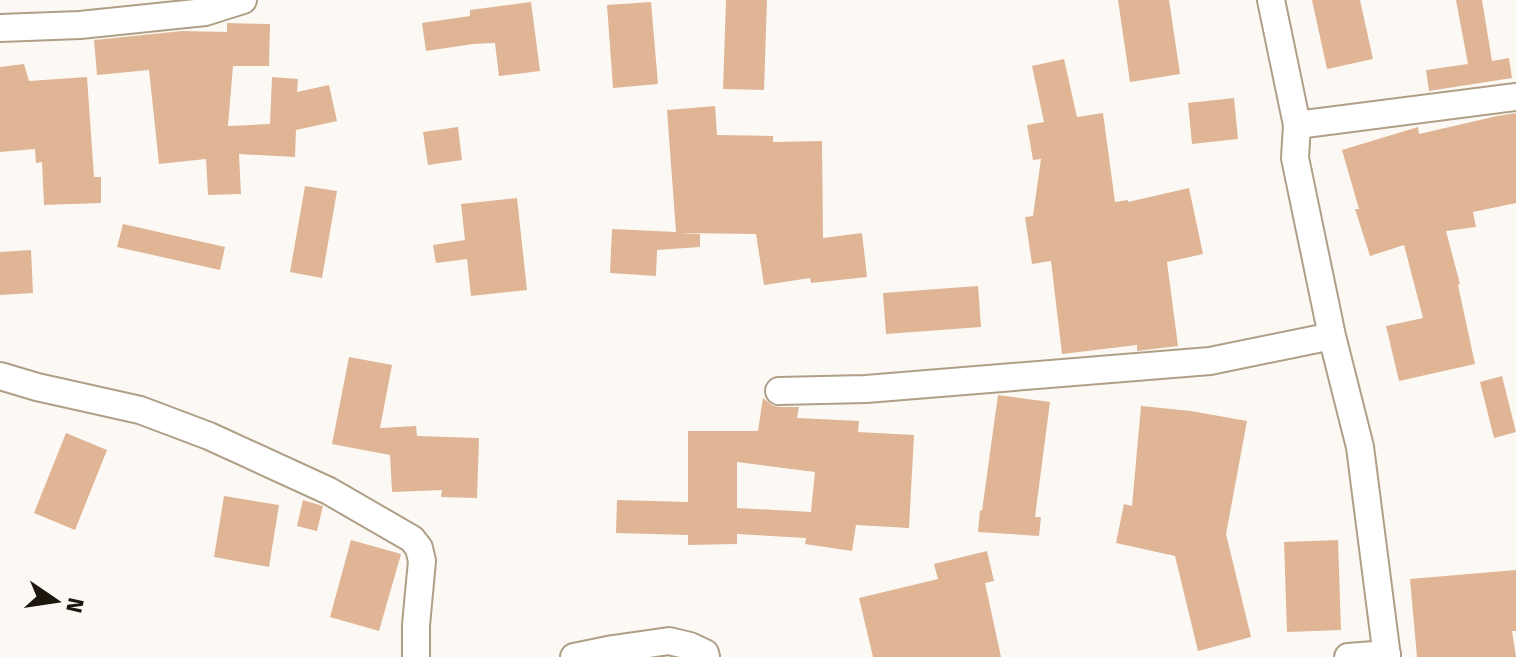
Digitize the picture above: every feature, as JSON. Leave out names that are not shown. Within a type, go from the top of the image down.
[{"type":"street","points":[[0,28],[80,25],[205,12],[243,0]]},
{"type":"street","points":[[1271,0],[1297,125],[1295,158],[1332,336],[1360,447],[1387,656],[1348,657]]},
{"type":"street","points":[[1297,125],[1516,97]]},
{"type":"street","points":[[779,391],[866,389],[1210,361],[1332,336]]},
{"type":"street","points":[[0,376],[140,410],[209,436],[329,491],[412,539],[419,548],[422,561],[416,657]]},
{"type":"street","points":[[574,657],[669,641],[690,646],[705,653],[706,657]]},
{"type":"building","points":[[726,0],[767,0],[764,90],[723,89]]},
{"type":"building","points":[[1118,0],[1169,0],[1180,74],[1130,82]]},
{"type":"building","points":[[1312,0],[1360,0],[1373,59],[1327,69]]},
{"type":"building","points":[[1456,0],[1482,0],[1492,61],[1509,58],[1512,78],[1429,91],[1426,70],[1468,64]]},
{"type":"building","points":[[531,2],[540,71],[499,76],[495,43],[426,51],[422,23],[470,16],[470,10]]},
{"type":"building","points":[[651,2],[658,84],[613,88],[607,5]]},
{"type":"building","points":[[227,23],[270,24],[269,66],[233,66],[228,126],[270,124],[272,77],[298,79],[297,92],[329,85],[337,121],[296,130],[295,157],[239,154],[241,194],[208,195],[206,159],[159,164],[149,70],[97,75],[94,40],[182,31],[227,32]]},
{"type":"building","points":[[1064,59],[1077,117],[1103,113],[1115,202],[1128,202],[1189,188],[1203,254],[1167,262],[1178,346],[1137,351],[1137,345],[1062,354],[1051,261],[1032,264],[1025,217],[1033,216],[1041,159],[1033,160],[1027,125],[1044,122],[1032,66]]},
{"type":"building","points":[[24,64],[29,81],[87,77],[94,177],[101,177],[101,203],[44,205],[42,162],[36,163],[35,149],[0,152],[0,67]]},
{"type":"building","points":[[1234,98],[1238,139],[1192,144],[1188,103]]},
{"type":"building","points":[[715,106],[717,135],[773,136],[773,142],[822,141],[823,238],[862,233],[867,277],[811,283],[810,278],[764,285],[756,234],[679,233],[700,234],[700,247],[657,250],[656,276],[610,273],[612,229],[676,232],[667,110]]},
{"type":"building","points":[[1516,113],[1516,203],[1473,212],[1476,227],[1446,231],[1475,364],[1399,381],[1386,326],[1423,318],[1404,245],[1370,256],[1355,209],[1359,209],[1342,150],[1418,127],[1419,134]]},
{"type":"building","points":[[458,127],[462,160],[428,165],[423,132]]},
{"type":"building","points":[[305,186],[337,191],[322,278],[290,272]]},
{"type":"building","points":[[517,198],[527,290],[471,296],[467,259],[436,263],[433,245],[465,240],[461,204]]},
{"type":"building","points":[[123,224],[225,247],[220,270],[117,247]]},
{"type":"building","points":[[31,250],[33,293],[0,295],[0,252]]},
{"type":"building","points":[[978,286],[981,327],[886,334],[883,293]]},
{"type":"building","points":[[349,357],[392,365],[380,428],[416,426],[417,436],[479,438],[477,498],[441,497],[442,490],[392,492],[390,455],[332,444]]},
{"type":"building","points":[[1502,376],[1516,432],[1494,438],[1480,382]]},
{"type":"building","points":[[998,395],[1050,402],[1035,517],[1041,517],[1039,536],[978,532]]},
{"type":"building","points":[[763,398],[779,407],[799,407],[797,418],[859,421],[858,432],[914,435],[909,528],[856,525],[852,551],[805,544],[806,538],[737,534],[737,544],[688,545],[688,535],[616,533],[617,500],[688,502],[688,431],[758,431]],"holes":[[[737,462],[815,472],[811,512],[737,508]]]},
{"type":"building","points":[[1141,406],[1247,421],[1226,534],[1251,637],[1198,651],[1175,556],[1116,543],[1124,504],[1132,506]]},
{"type":"building","points":[[66,433],[107,450],[75,530],[34,513]]},
{"type":"building","points":[[224,496],[279,505],[269,567],[214,557]]},
{"type":"building","points":[[303,500],[323,506],[317,531],[297,526]]},
{"type":"building","points":[[351,540],[401,554],[379,631],[330,617]]},
{"type":"building","points":[[1338,540],[1341,630],[1287,632],[1284,542]]},
{"type":"building","points":[[987,551],[994,581],[985,583],[1001,657],[873,657],[859,598],[938,579],[934,564]]},
{"type":"building","points":[[1516,570],[1516,631],[1512,631],[1516,657],[1417,657],[1410,579]]}]
